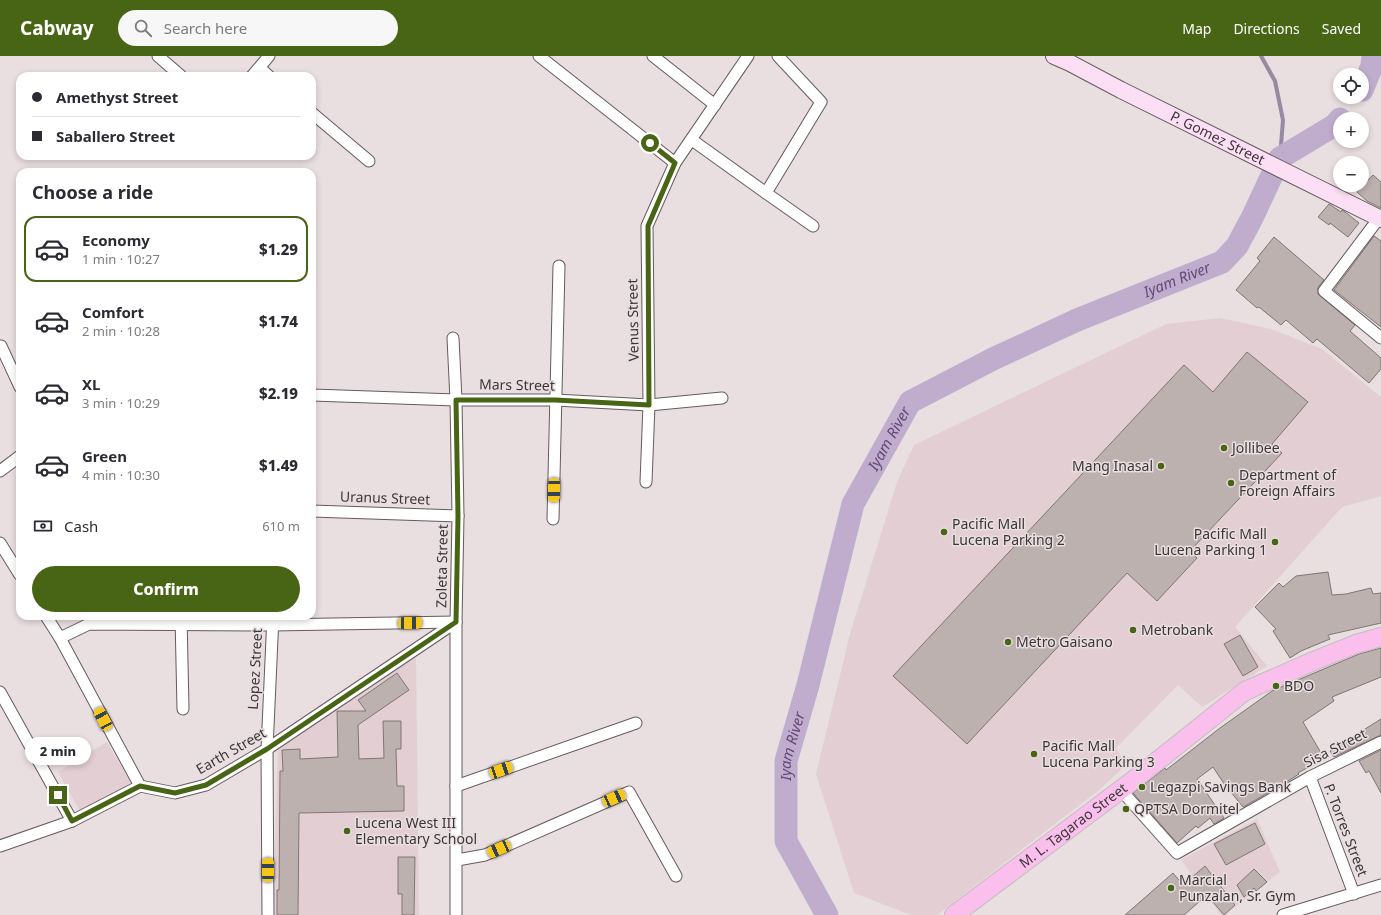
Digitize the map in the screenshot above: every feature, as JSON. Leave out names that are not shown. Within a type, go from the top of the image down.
[{"type":"main road","name":"P. Gomez Street","points":[[1054,56],[1380,219]]},
{"type":"main road","name":"M. L. Tagarao Street","points":[[954,915],[1121,790],[1244,691],[1356,644],[1381,637]]},
{"type":"street","points":[[158,56],[176,72]]},
{"type":"street","points":[[256,72],[269,56]]},
{"type":"street","points":[[539,56],[675,163]]},
{"type":"street","points":[[653,56],[715,105]]},
{"type":"street","name":"Venus Street","points":[[646,482],[649,405],[648,226],[675,163],[748,56]]},
{"type":"street","points":[[766,193],[821,102],[778,56]]},
{"type":"street","points":[[316,116],[369,161]]},
{"type":"street","points":[[692,140],[813,226]]},
{"type":"street","points":[[1380,219],[1324,291],[1381,338]]},
{"type":"street","points":[[553,519],[559,266]]},
{"type":"street","name":"Zoleta Street","points":[[453,338],[456,400],[458,516],[456,622],[456,915]]},
{"type":"street","points":[[0,346],[16,378]]},
{"type":"street","name":"Mars Street","points":[[316,395],[456,400],[555,400],[649,405],[722,398]]},
{"type":"street","points":[[0,472],[16,459]]},
{"type":"street","name":"Uranus Street","points":[[316,511],[458,516]]},
{"type":"street","points":[[0,543],[16,568]]},
{"type":"street","points":[[0,846],[72,821],[140,786],[60,638],[49,620]]},
{"type":"street","points":[[60,638],[89,620],[456,622]]},
{"type":"street","points":[[180,620],[183,709]]},
{"type":"street","name":"Lopez Street","points":[[268,915],[267,749],[273,620]]},
{"type":"street","name":"Earth Street","points":[[140,786],[175,793],[206,785],[267,749],[456,622]]},
{"type":"street","points":[[0,692],[72,821]]},
{"type":"street","points":[[456,786],[636,723]]},
{"type":"street","name":"Sisa Street","points":[[1121,790],[1177,853],[1310,777],[1381,742]]},
{"type":"street","name":"P. Torres Street","points":[[1310,777],[1354,894]]},
{"type":"street","points":[[457,860],[485,855],[629,792],[676,876]]},
{"type":"street","points":[[1283,915],[1381,885]]},
{"type":"shaded area","points":[[1220,318],[1271,329],[1322,349],[1381,397],[1381,496],[1342,507],[1235,627],[1267,666],[1202,707],[1178,685],[1116,748],[1126,765],[1099,790],[937,915],[911,915],[854,893],[816,774],[850,634],[897,482],[914,445],[1166,324]]},
{"type":"shaded area","name":"Lucena West III Elementary School","points":[[416,656],[419,915],[273,915],[278,746]]},
{"type":"shaded area","points":[[107,742],[131,783],[81,813],[58,772]]},
{"type":"shaded area","points":[[1257,819],[1280,872],[1225,915],[1221,915],[1181,860]]},
{"type":"building","points":[[1373,175],[1381,182],[1381,208],[1367,201],[1357,192],[1369,192],[1369,179]]},
{"type":"building","points":[[1329,204],[1341,212],[1342,210],[1359,223],[1348,237],[1330,223],[1329,225],[1318,217]]},
{"type":"building","points":[[1374,236],[1381,241],[1381,327],[1334,290]]},
{"type":"building","points":[[1274,237],[1324,280],[1318,287],[1318,294],[1355,325],[1350,331],[1381,358],[1381,369],[1369,383],[1317,339],[1313,343],[1286,320],[1281,325],[1259,307],[1257,308],[1236,290],[1260,261],[1257,258]]},
{"type":"building","points":[[1247,352],[1308,402],[1272,444],[1282,453],[1190,551],[1197,558],[1157,601],[1127,573],[967,744],[893,676],[1184,365],[1213,392]]},
{"type":"building","points":[[1328,572],[1332,595],[1346,594],[1371,588],[1373,594],[1381,593],[1381,623],[1328,635],[1330,639],[1301,651],[1290,658],[1273,631],[1276,629],[1255,607],[1279,583],[1283,587],[1296,576]]},
{"type":"building","points":[[1240,635],[1258,667],[1243,676],[1224,644]]},
{"type":"building","points":[[1381,648],[1381,677],[1332,697],[1334,701],[1303,722],[1324,758],[1298,773],[1299,774],[1280,786],[1243,807],[1229,791],[1213,767],[1197,779],[1224,818],[1214,824],[1210,818],[1198,828],[1196,826],[1177,843],[1133,793],[1165,768],[1166,770],[1220,728],[1272,691],[1359,654]]},
{"type":"building","points":[[397,673],[409,690],[358,725],[359,759],[384,758],[383,721],[401,721],[401,749],[396,749],[397,786],[404,786],[404,811],[299,813],[298,915],[277,915],[277,890],[279,890],[280,771],[283,771],[282,750],[300,749],[300,759],[338,757],[337,711],[366,711],[358,700]]},
{"type":"building","points":[[1381,719],[1381,735],[1334,757],[1330,751]]},
{"type":"building","points":[[1381,750],[1381,793],[1369,771],[1366,773],[1359,761]]},
{"type":"building","points":[[1255,823],[1265,844],[1226,865],[1214,844]]},
{"type":"building","points":[[398,857],[415,857],[414,915],[402,915],[402,894],[398,894]]},
{"type":"building","name":"Marcial Punzalan, Sr. Gym","points":[[1205,866],[1235,905],[1224,915],[1207,895],[1184,915],[1125,915],[1173,873],[1183,885]]},
{"type":"building","points":[[1254,869],[1267,882],[1256,891],[1254,888],[1244,897],[1237,885]]},
{"type":"waterway","points":[[1261,56],[1275,81],[1283,120],[1280,158]]},
{"type":"waterway","name":"Iyam River","points":[[1369,73],[1372,66],[1373,56]]},
{"type":"waterway","name":"Iyam River","points":[[827,915],[786,841],[786,761],[808,685],[853,504],[910,402],[993,359],[1077,320],[1222,262],[1237,246],[1280,158],[1333,126]]},
{"type":"place","name":"Jollibee","points":[[1224,448]]},
{"type":"place","name":"Mang Inasal","points":[[1161,466]]},
{"type":"place","name":"Department of Foreign Affairs","points":[[1231,483]]},
{"type":"place","name":"Pacific Mall Lucena Parking 2","points":[[944,532]]},
{"type":"place","name":"Pacific Mall Lucena Parking 1","points":[[1275,542]]},
{"type":"place","name":"Metrobank","points":[[1133,630]]},
{"type":"place","name":"Metro Gaisano","points":[[1008,642]]},
{"type":"place","name":"BDO","points":[[1276,686]]},
{"type":"place","name":"Pacific Mall Lucena Parking 3","points":[[1034,754]]},
{"type":"place","name":"Legazpi Savings Bank","points":[[1142,787]]},
{"type":"place","name":"QPTSA Dormitel","points":[[1126,809]]},
{"type":"place","name":"Lucena West III Elementary School","points":[[347,831]]},
{"type":"place","name":"Marcial Punzalan, Sr. Gym","points":[[1171,888]]},
{"type":"route","points":[[58,795],[72,821],[140,786],[175,793],[206,785],[267,749],[456,622],[458,516],[456,400],[555,400],[649,405],[648,226],[675,163],[650,143]]}]
